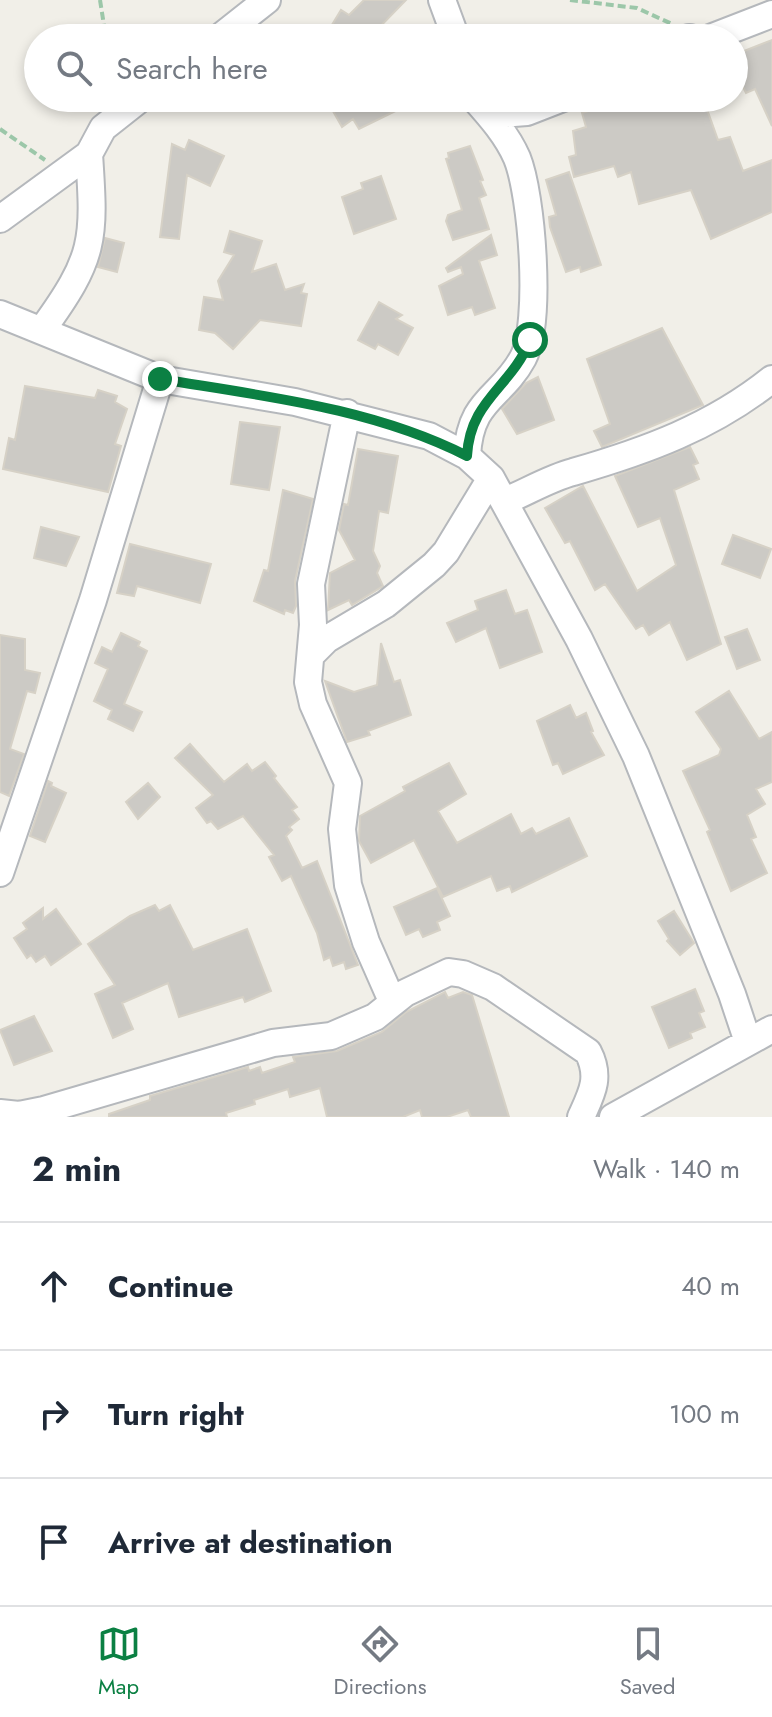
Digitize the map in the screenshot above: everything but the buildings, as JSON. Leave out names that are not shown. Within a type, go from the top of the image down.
[{"type":"street","points":[[237,24],[267,0]]},
{"type":"street","points":[[442,0],[451,24]]},
{"type":"street","points":[[746,24],[772,14]]},
{"type":"street","points":[[0,219],[89,154],[103,128],[123,112]]},
{"type":"street","points":[[467,456],[471,426],[480,407],[511,374],[530,340],[533,297],[529,218],[517,158],[486,112]]},
{"type":"street","points":[[517,158],[529,126],[544,112]]},
{"type":"street","points":[[42,330],[65,298],[91,243],[89,154]]},
{"type":"street","points":[[0,314],[101,358],[160,379],[347,413],[429,436],[467,456],[491,478],[636,756],[732,994],[748,1042]]},
{"type":"street","points":[[0,873],[93,600],[160,379]]},
{"type":"street","points":[[505,501],[571,472],[627,458],[690,432],[772,379]]},
{"type":"street","points":[[347,413],[314,562],[309,691],[348,783],[342,829],[353,905],[392,1001]]},
{"type":"street","points":[[311,655],[340,629],[386,604],[434,565],[446,552],[491,478]]},
{"type":"street","points":[[0,1113],[19,1115],[44,1110],[273,1043],[331,1036],[375,1017],[392,1001],[449,972],[463,974],[493,987],[588,1052],[595,1066],[596,1080],[581,1117]]},
{"type":"street","points":[[613,1117],[772,1029]]},
{"type":"path","points":[[100,0],[104,24]]},
{"type":"path","points":[[570,0],[637,8],[667,24]]},
{"type":"path","points":[[0,129],[41,155],[60,177]]},
{"type":"route","points":[[160,379],[347,413],[429,436],[467,456],[471,426],[480,407],[523,358],[530,340]]}]
